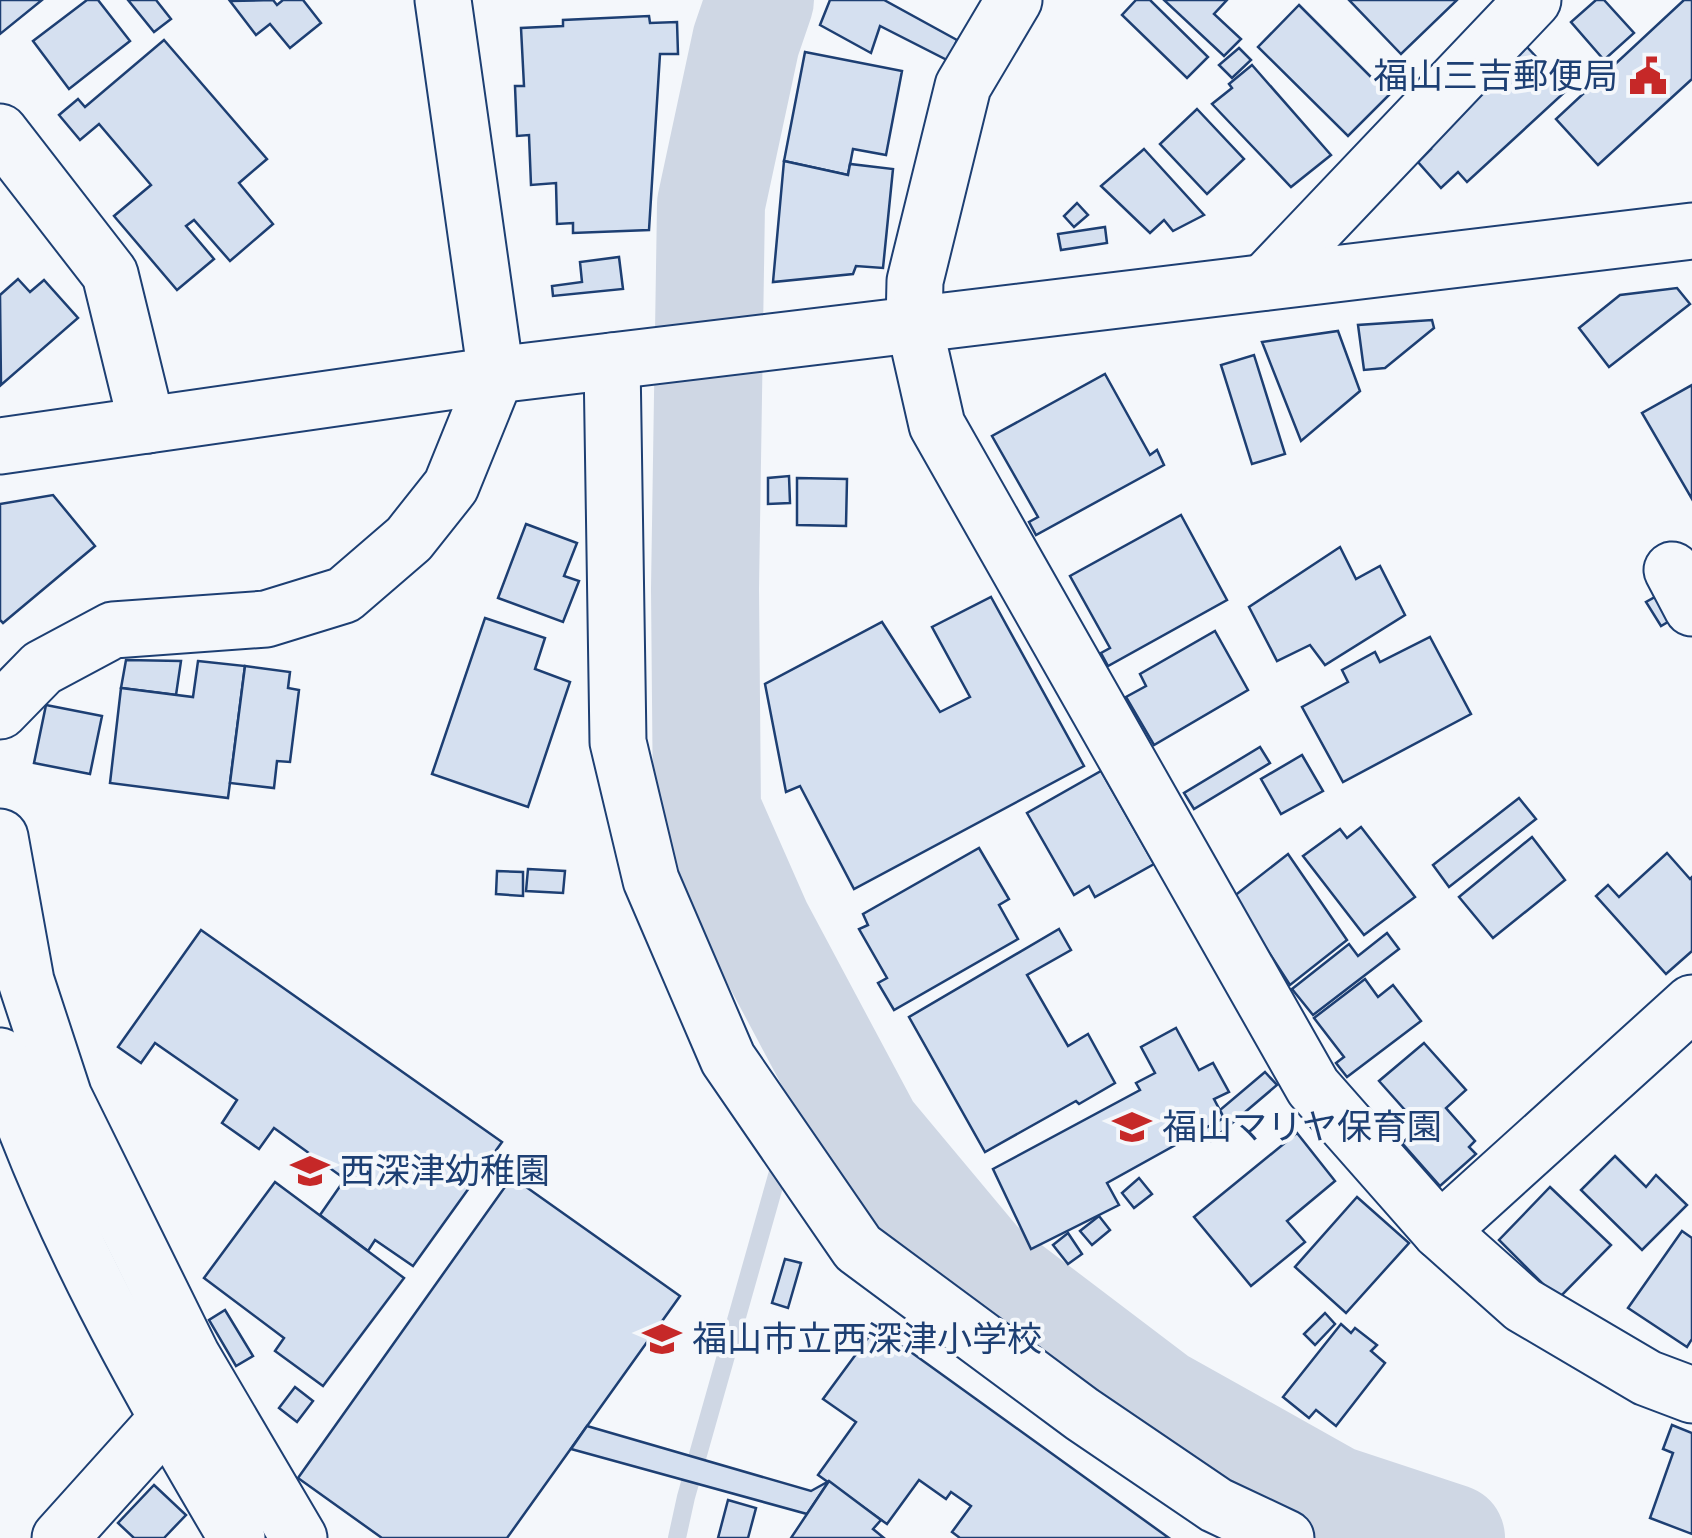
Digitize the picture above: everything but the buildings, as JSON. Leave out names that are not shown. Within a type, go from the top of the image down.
[{"type":"street","points":[[0,710],[42,668],[113,630],[266,619],[344,595],[409,539],[451,486],[496,375],[443,0]]},
{"type":"street","points":[[1014,0],[963,86],[915,281],[914,324],[937,424],[1313,1087],[1440,1231],[1523,1305],[1647,1378],[1692,1395]]},
{"type":"street","points":[[1265,282],[1534,0]]},
{"type":"street","points":[[0,132],[110,274],[147,425]]},
{"type":"street","points":[[0,446],[496,375],[1692,230]]},
{"type":"street","points":[[626,359],[618,742],[652,880],[728,1059],[858,1248],[1082,1414],[1216,1505],[1286,1538]]},
{"type":"street","points":[[0,837],[26,981],[64,1097],[192,1356],[299,1538]]},
{"type":"street","points":[[1440,1231],[1692,1003]]},
{"type":"street","points":[[0,1056],[68,1227],[167,1420],[238,1538]]},
{"type":"street","points":[[60,1538],[167,1420]]},
{"type":"waterway","points":[[760,0],[746,41],[711,204],[705,589],[707,810],[758,926],[868,1132],[980,1266],[1158,1401],[1333,1499],[1451,1538]]},
{"type":"waterway","points":[[791,1128],[816,1037]]},
{"type":"waterway","points":[[677,1538],[782,1158]]},
{"type":"place","name":"福山三吉郵便局","points":[[1648,76]]},
{"type":"place","name":"福山マリヤ保育園","points":[[1132,1127]]},
{"type":"place","name":"西深津幼稚園","points":[[310,1171]]},
{"type":"place","name":"福山市立西深津小学校","points":[[662,1339]]}]
